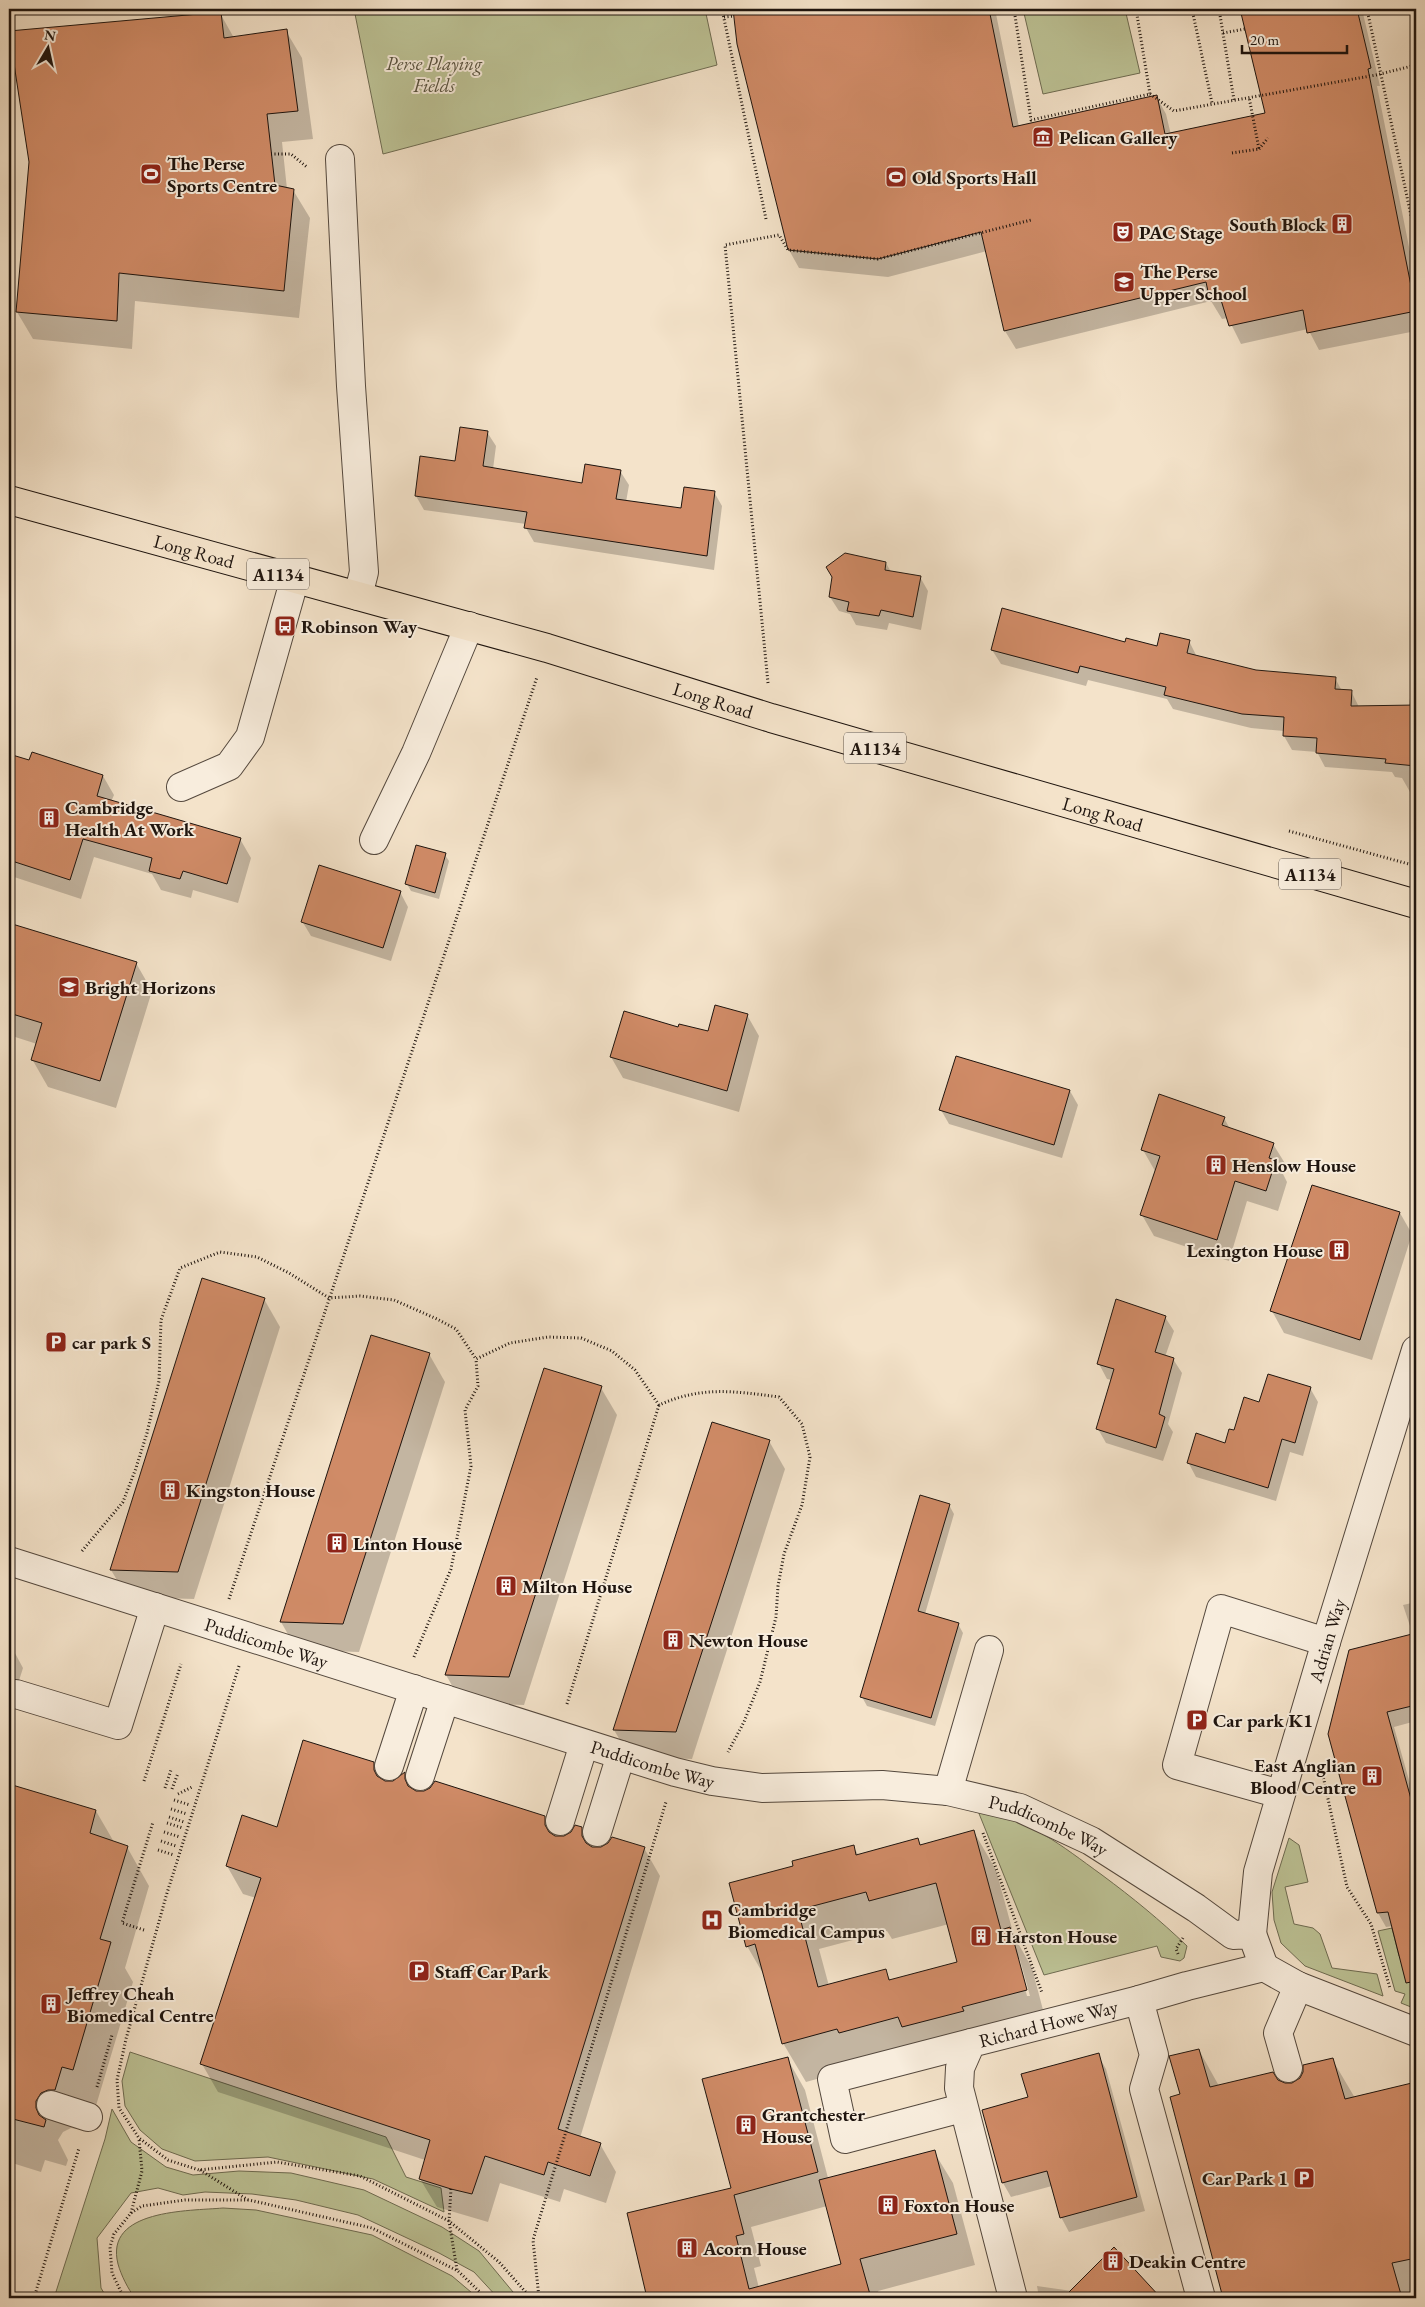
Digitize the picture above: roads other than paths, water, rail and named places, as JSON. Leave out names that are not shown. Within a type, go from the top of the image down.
[{"type":"main road","name":"Long Road","points":[[9,500],[547,648],[771,718],[1416,904]]},
{"type":"lane","points":[[340,159],[351,386],[364,572],[358,596]]},
{"type":"lane","points":[[181,787],[229,766],[250,737],[295,578]]},
{"type":"lane","points":[[374,840],[416,753],[468,626]]},
{"type":"lane","name":"Adrian Way","points":[[1252,1934],[1258,1872],[1326,1642],[1416,1350]]},
{"type":"lane","name":"Puddicombe Way","points":[[9,1561],[675,1772],[712,1781],[762,1788],[882,1785],[958,1792],[1020,1808],[1091,1841],[1196,1908],[1233,1935],[1252,1934]]},
{"type":"lane","points":[[16,1694],[118,1725],[155,1607]]},
{"type":"lane","points":[[1280,1794],[1177,1765],[1221,1609],[1326,1642]]},
{"type":"lane","points":[[958,1792],[989,1650]]},
{"type":"lane","points":[[388,1766],[407,1687]]},
{"type":"lane","points":[[420,1776],[445,1699]]},
{"type":"lane","points":[[560,1821],[584,1744]]},
{"type":"lane","points":[[597,1832],[621,1755]]},
{"type":"lane","points":[[1252,1934],[1264,1967],[1298,1986],[1416,2032]]},
{"type":"lane","name":"Richard Howe Way","points":[[1013,2298],[958,2088],[960,2068],[971,2043],[1264,1967]]},
{"type":"lane","points":[[1288,2068],[1278,2033],[1298,1986]]},
{"type":"lane","points":[[1139,2000],[1154,2055],[1144,2089],[1200,2298]]},
{"type":"lane","points":[[962,2108],[846,2139],[832,2080],[971,2043]]},
{"type":"lane","points":[[51,2105],[88,2116]]},
{"type":"place","name":"Pelican Gallery","points":[[1043,137]]},
{"type":"place","name":"The Perse Sports Centre","points":[[151,174]]},
{"type":"place","name":"Old Sports Hall","points":[[896,177]]},
{"type":"place","name":"South Block","points":[[1342,224]]},
{"type":"place","name":"PAC Stage","points":[[1123,232]]},
{"type":"place","name":"The Perse Upper School","points":[[1124,282]]},
{"type":"place","name":"Robinson Way","points":[[285,626]]},
{"type":"place","name":"Cambridge Health At Work","points":[[49,818]]},
{"type":"place","name":"Bright Horizons","points":[[69,987]]},
{"type":"place","name":"Henslow House","points":[[1216,1165]]},
{"type":"place","name":"Lexington House","points":[[1339,1250]]},
{"type":"place","name":"car park S","points":[[56,1342]]},
{"type":"place","name":"Kingston House","points":[[170,1490]]},
{"type":"place","name":"Linton House","points":[[337,1543]]},
{"type":"place","name":"Milton House","points":[[506,1586]]},
{"type":"place","name":"Newton House","points":[[673,1640]]},
{"type":"place","name":"Car park K1","points":[[1197,1720]]},
{"type":"place","name":"East Anglian Blood Centre","points":[[1372,1776]]},
{"type":"place","name":"Cambridge Biomedical Campus","points":[[712,1920]]},
{"type":"place","name":"Harston House","points":[[981,1936]]},
{"type":"place","name":"Staff Car Park","points":[[419,1971]]},
{"type":"place","name":"Jeffrey Cheah Biomedical Centre","points":[[51,2004]]},
{"type":"place","name":"Grantchester House","points":[[746,2125]]},
{"type":"place","name":"Car Park 1","points":[[1304,2178]]},
{"type":"place","name":"Foxton House","points":[[888,2205]]},
{"type":"place","name":"Acorn House","points":[[687,2248]]},
{"type":"place","name":"Deakin Centre","points":[[1113,2261]]},
{"type":"park label","name":"Perse Playing Fields","points":[[434,74]]}]
